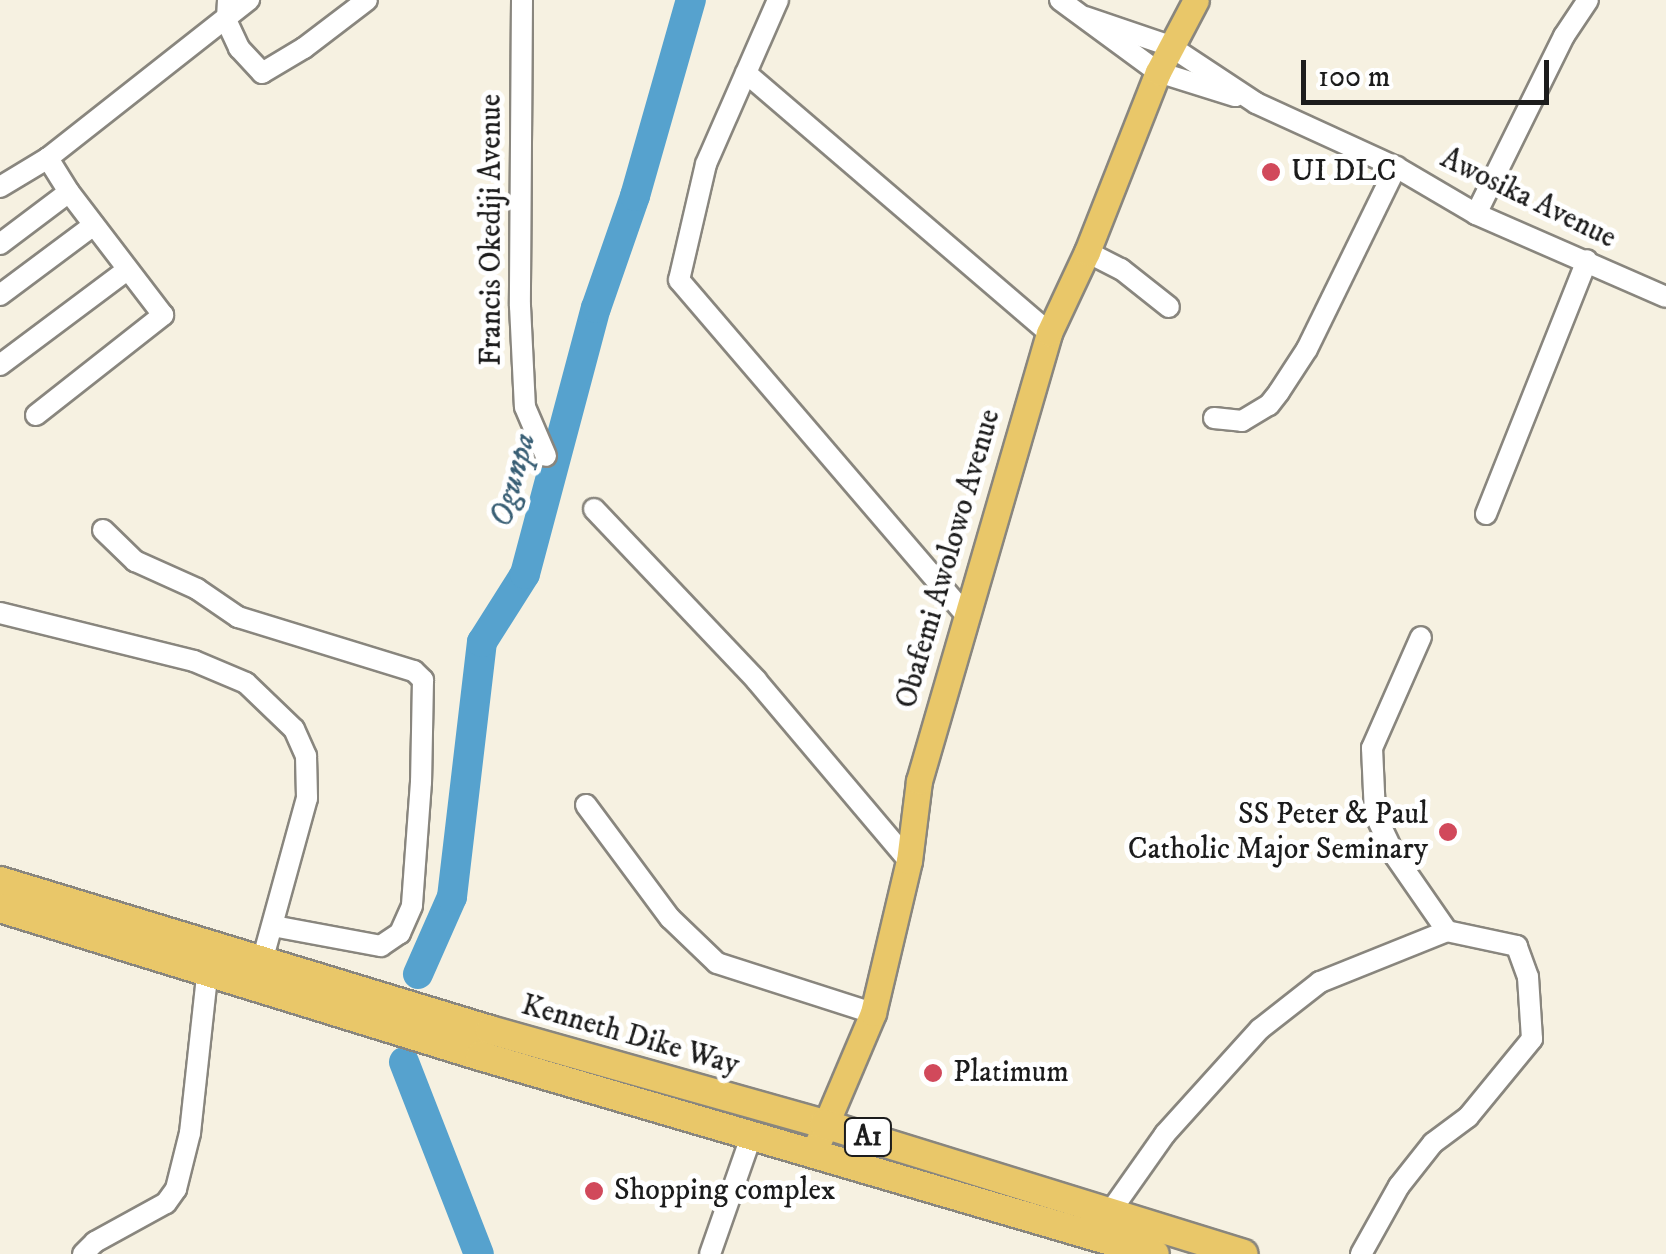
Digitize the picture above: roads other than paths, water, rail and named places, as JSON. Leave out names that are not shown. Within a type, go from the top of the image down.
[{"type":"highway","name":"Kenneth Dike Way","points":[[0,881],[56,911],[400,1015],[752,1134],[1155,1254]]},
{"type":"highway","name":"Kenneth Dike Way","points":[[0,908],[56,911]]},
{"type":"highway","name":"Kenneth Dike Way","points":[[209,957],[262,960],[400,1015]]},
{"type":"highway","name":"Kenneth Dike Way","points":[[485,1043],[824,1124],[1243,1254]]},
{"type":"main road","name":"Obafemi Awolowo Avenue","points":[[814,1152],[873,1013],[910,861],[919,782],[1049,333],[1087,252],[1158,72],[1196,0]]},
{"type":"street","points":[[228,0],[227,22],[239,48],[262,73],[304,48],[367,0]]},
{"type":"street","points":[[0,187],[48,158],[144,80],[227,22],[249,0]]},
{"type":"street","name":"Francis Okediji Avenue","points":[[522,0],[520,306],[524,390],[532,430],[546,456]]},
{"type":"street","points":[[778,0],[706,164],[679,280],[967,616]]},
{"type":"street","points":[[1060,0],[1158,72]]},
{"type":"street","points":[[1476,214],[1564,36],[1588,0]]},
{"type":"street","name":"Awosika Avenue","points":[[1085,16],[1170,46],[1256,102]]},
{"type":"street","name":"Awosika Avenue","points":[[1158,72],[1256,102],[1396,167],[1476,214],[1666,297]]},
{"type":"street","points":[[746,73],[1049,333]]},
{"type":"street","points":[[36,415],[163,315],[68,192],[48,158]]},
{"type":"street","points":[[1214,418],[1242,421],[1269,405],[1279,392],[1307,348],[1396,167]]},
{"type":"street","points":[[0,244],[68,192]]},
{"type":"street","points":[[0,295],[94,225]]},
{"type":"street","points":[[1087,252],[1121,269],[1169,307]]},
{"type":"street","points":[[1486,514],[1587,260]]},
{"type":"street","points":[[0,365],[127,270]]},
{"type":"street","points":[[594,508],[756,680],[910,861]]},
{"type":"street","points":[[103,530],[136,562],[198,589],[238,618],[414,671],[423,680],[422,782],[412,906],[400,933],[381,946],[272,926]]},
{"type":"street","points":[[0,613],[194,662],[246,683],[294,729],[306,756],[307,798],[262,960]]},
{"type":"street","points":[[1421,636],[1372,748],[1376,814],[1395,856],[1447,931]]},
{"type":"street","points":[[586,805],[670,918],[717,963],[873,1013]]},
{"type":"street","points":[[1110,1212],[1165,1134],[1260,1030],[1320,982],[1447,931],[1517,946],[1528,978],[1532,1039],[1468,1117],[1433,1144],[1399,1186],[1362,1254]]},
{"type":"street","points":[[83,1254],[95,1242],[166,1203],[176,1189],[188,1148],[209,957]]},
{"type":"street","points":[[710,1254],[752,1134]]},
{"type":"waterway","name":"Ogunpa","points":[[418,974],[452,897],[482,642],[525,574],[596,308],[635,196],[691,0]]},
{"type":"waterway","name":"Ogunpa","points":[[404,1062],[479,1254]]},
{"type":"place","name":"UI DLC","points":[[1271,172]]},
{"type":"place","name":"SS Peter & Paul Catholic Major Seminary","points":[[1448,832]]},
{"type":"place","name":"Platimum","points":[[933,1073]]},
{"type":"place","name":"Shopping complex","points":[[594,1191]]}]
